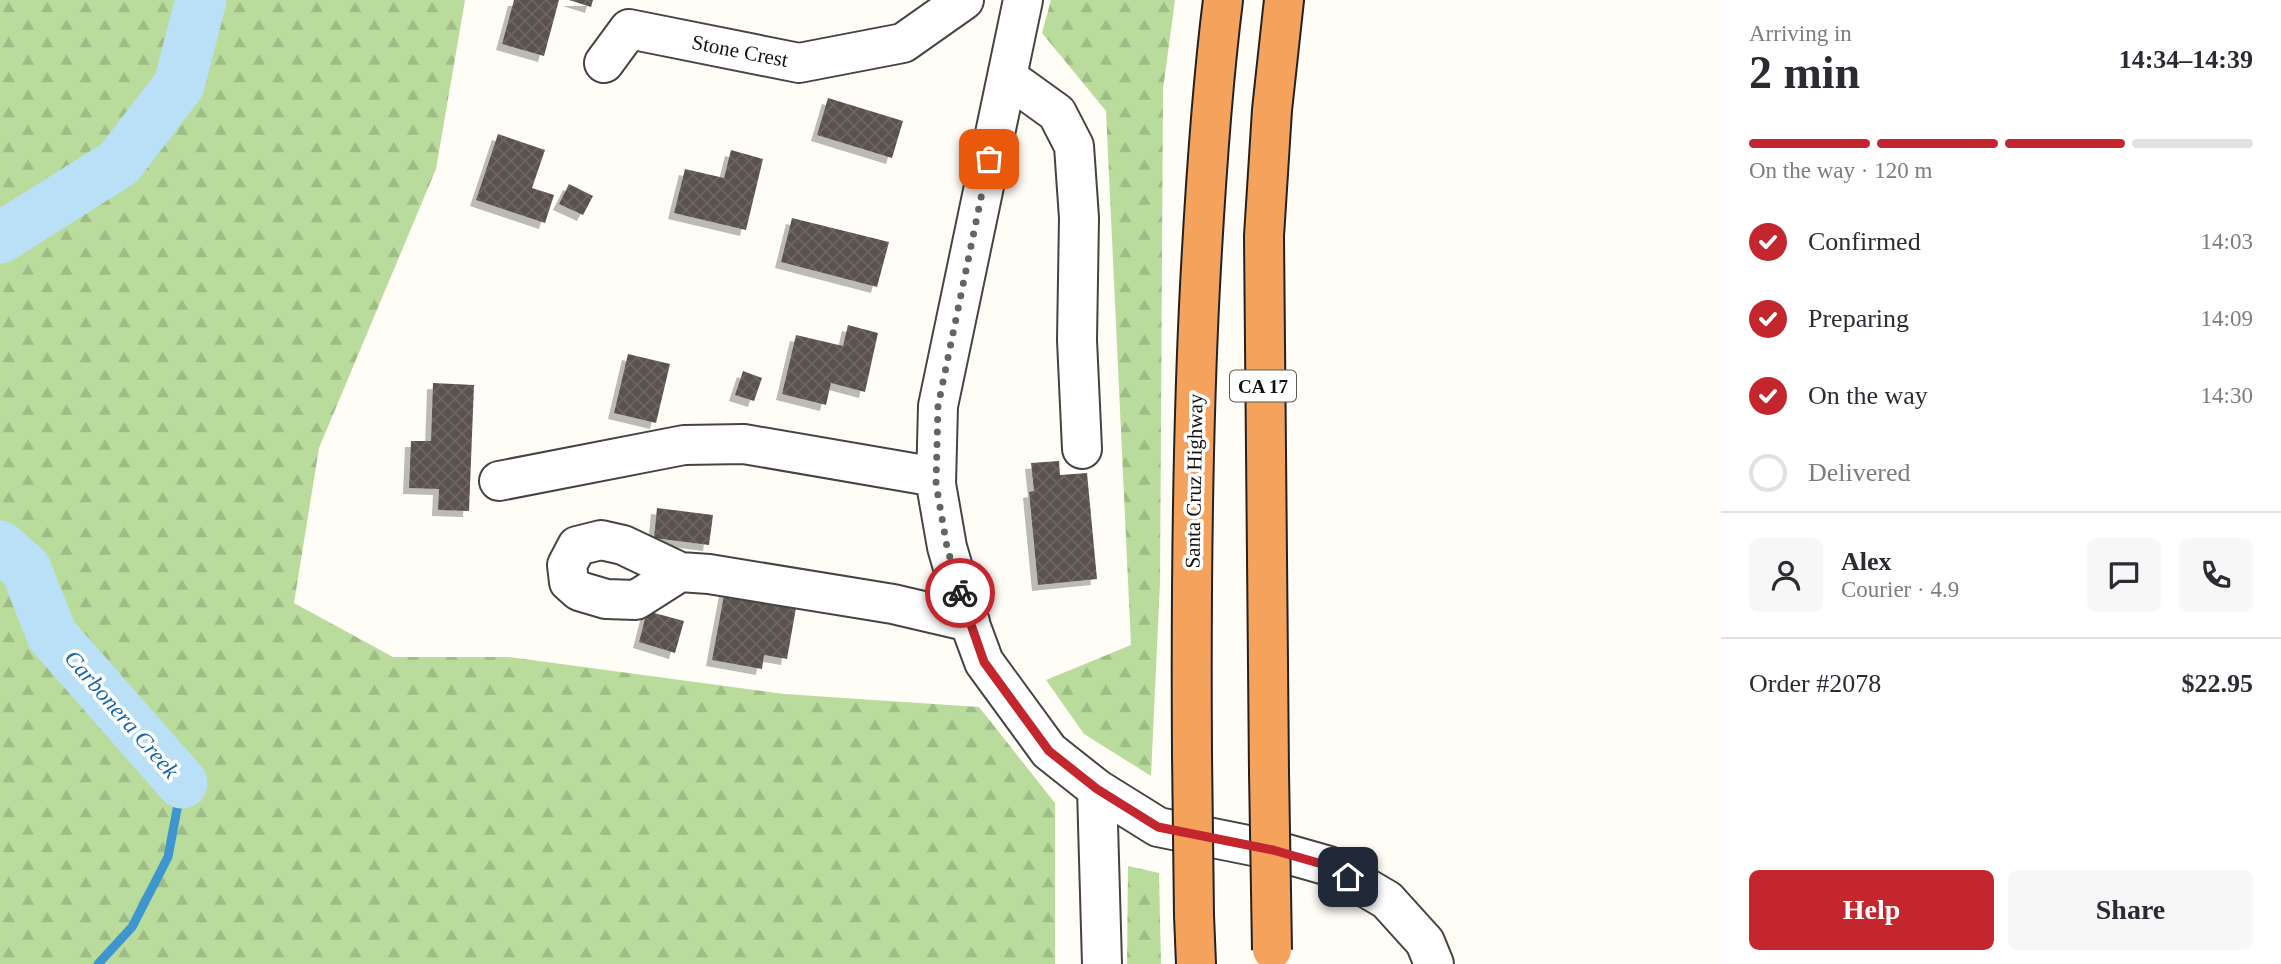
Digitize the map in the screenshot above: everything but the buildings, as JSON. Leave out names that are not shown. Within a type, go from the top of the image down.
[{"type":"highway","name":"Santa Cruz Highway","points":[[1196,964],[1192,527],[1196,379],[1211,125],[1223,0]]},
{"type":"highway","name":"CA 17","points":[[1272,957],[1264,236],[1272,110],[1284,0]]},
{"type":"street","name":"Stone Crest","points":[[604,63],[629,29],[799,63],[903,43],[964,0]]},
{"type":"street","points":[[1023,0],[938,406],[936,477],[947,547],[984,662],[1049,751],[1097,789],[1158,827],[1273,850],[1329,866],[1387,900],[1425,942],[1434,964]]},
{"type":"street","points":[[1007,77],[1057,113],[1073,146],[1079,218],[1077,340],[1082,449]]},
{"type":"street","points":[[499,481],[684,445],[744,444],[936,477]]},
{"type":"street","points":[[680,572],[709,574],[894,604],[970,622]]},
{"type":"street","points":[[1097,789],[1102,964]]},
{"type":"green space","points":[[0,0],[465,0],[436,169],[319,448],[294,603],[393,657],[509,657],[784,694],[979,707],[1055,803],[1055,964],[0,964]]},
{"type":"green space","points":[[1051,0],[1175,0],[1163,89],[1160,582],[1151,776],[1084,734],[1046,680],[1131,645],[1106,111],[1042,33]]},
{"type":"green space","points":[[1128,866],[1159,873],[1161,964],[1127,964]]},
{"type":"waterway","name":"Carbonera Creek","points":[[0,238],[119,163],[179,85],[201,0]]},
{"type":"waterway","name":"Carbonera Creek","points":[[0,546],[26,569],[52,635],[182,783]]},
{"type":"waterway","name":"Carbonera Creek","points":[[98,964],[132,927],[168,857],[182,783]]},
{"type":"way so far","points":[[960,593],[947,547],[936,484],[938,406],[989,159]]},
{"type":"route","points":[[960,593],[984,662],[1049,751],[1097,789],[1158,827],[1273,850],[1329,866],[1348,877]]}]
